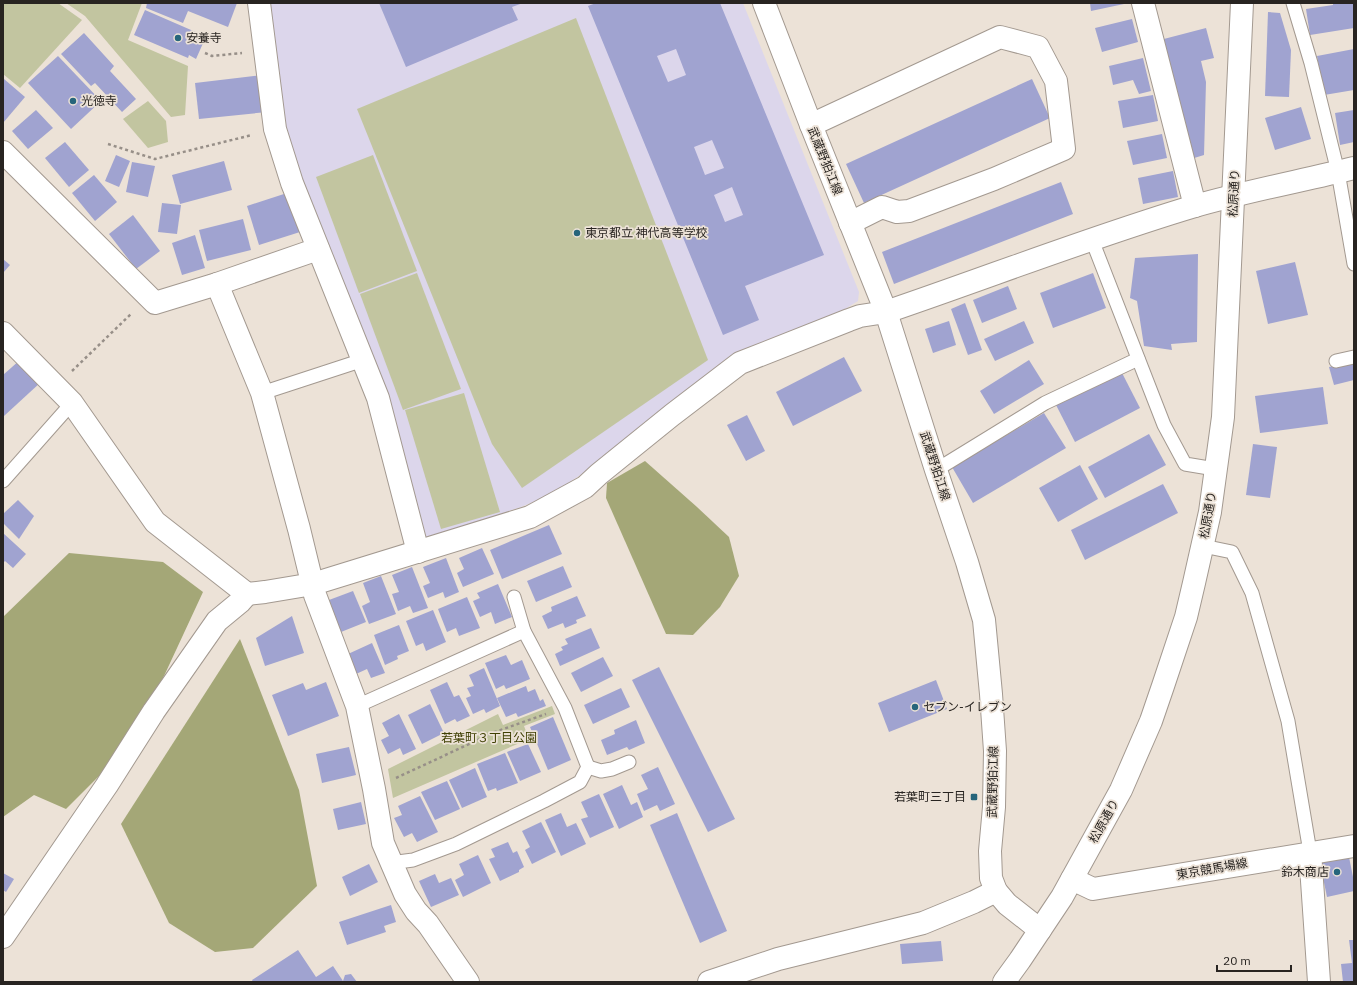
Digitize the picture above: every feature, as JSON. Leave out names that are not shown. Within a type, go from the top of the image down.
[{"type":"street","points":[[259,3],[275,129],[292,182],[378,398],[418,552]]},
{"type":"street","name":"武蔵野狛江線","points":[[764,3],[811,126],[886,312],[967,562],[984,620],[991,694],[995,751],[994,807],[990,851],[990,878],[996,891],[1007,904],[1040,930]]},
{"type":"street","points":[[1143,3],[1195,206]]},
{"type":"street","name":"松原通り","points":[[1004,982],[1062,897],[1121,790],[1151,721],[1184,624],[1203,546],[1210,512],[1222,418],[1234,195],[1242,3]]},
{"type":"street","points":[[811,126],[1000,37],[1038,47],[1056,81],[1064,149],[994,179],[909,211],[897,212],[882,207],[850,223]]},
{"type":"street","points":[[3,152],[155,303],[217,284],[318,249]]},
{"type":"street","points":[[3,937],[107,785],[154,711],[217,621],[240,602],[247,594],[313,584],[530,517],[585,487],[599,474],[740,363],[860,316],[886,312],[1092,240],[1195,206],[1234,195],[1346,170]]},
{"type":"street","points":[[217,284],[262,393],[315,595],[357,706],[374,789],[383,843],[405,894],[416,911],[428,924],[468,982]]},
{"type":"street","points":[[3,333],[72,403],[155,522],[247,594]]},
{"type":"street","name":"東京競馬場線","points":[[1072,879],[1094,889],[1310,852],[1354,846]]},
{"type":"street","points":[[1310,852],[1319,982]]},
{"type":"street","points":[[709,982],[778,959],[923,923],[974,902],[996,891]]},
{"type":"lane","points":[[1293,3],[1346,170],[1354,264]]},
{"type":"lane","points":[[1092,240],[1164,425],[1185,464],[1215,469]]},
{"type":"lane","points":[[1336,360],[1354,357]]},
{"type":"lane","points":[[936,470],[1045,403],[1138,359]]},
{"type":"lane","points":[[262,393],[363,360]]},
{"type":"lane","points":[[3,481],[72,403]]},
{"type":"lane","points":[[1203,546],[1232,552],[1252,593],[1288,721],[1310,852]]},
{"type":"lane","points":[[514,597],[524,631],[564,708],[588,767]]},
{"type":"lane","points":[[357,706],[524,631]]},
{"type":"lane","points":[[588,767],[601,771],[612,769],[629,762]]},
{"type":"lane","points":[[390,862],[413,860],[456,844],[580,782],[588,767]]},
{"type":"path","points":[[205,53],[212,56],[265,50]]},
{"type":"path","points":[[108,144],[155,159],[275,129]]},
{"type":"path","points":[[56,387],[149,297]]},
{"type":"path","points":[[374,789],[495,732],[564,708]]},
{"type":"shaded area","name":"東京都立 神代高等学校","points":[[267,3],[743,3],[859,292],[858,301],[613,453],[552,494],[521,507],[424,539],[282,131]]},
{"type":"green space","points":[[3,3],[58,3],[82,20],[20,88],[3,74]]},
{"type":"green space","points":[[66,3],[142,3],[128,40],[188,66],[185,115],[171,117],[85,16]]},
{"type":"green space","points":[[576,18],[708,360],[522,488],[492,444],[357,109]]},
{"type":"green space","points":[[148,101],[166,121],[168,142],[148,148],[123,119]]},
{"type":"green space","points":[[373,155],[417,271],[359,293],[316,177]]},
{"type":"green space","points":[[417,273],[461,389],[403,410],[360,294]]},
{"type":"green space","points":[[464,393],[500,512],[441,529],[405,410]]},
{"type":"green space","points":[[645,461],[729,537],[739,576],[720,607],[693,635],[666,634],[606,498],[607,483]]},
{"type":"green space","points":[[69,553],[163,562],[203,592],[164,676],[113,762],[66,809],[34,795],[3,817],[3,617]]},
{"type":"green space","points":[[240,639],[299,790],[317,886],[253,948],[215,952],[169,923],[121,824]]},
{"type":"green space","name":"若葉町３丁目公園","points":[[552,706],[555,714],[524,726],[529,739],[393,798],[388,769],[498,714],[503,725]]},
{"type":"building","points":[[147,3],[237,3],[228,27],[188,11],[183,23],[146,8]]},
{"type":"building","points":[[379,3],[523,3],[512,7],[518,20],[406,67]]},
{"type":"building","points":[[596,3],[720,3],[824,255],[745,286],[759,320],[723,335],[588,6]],"holes":[[[676,49],[686,75],[668,82],[657,56]],[[712,140],[724,168],[705,175],[694,147]],[[732,187],[743,215],[725,222],[714,195]]]},
{"type":"building","points":[[1090,3],[1124,3],[1124,4],[1091,11]]},
{"type":"building","points":[[1333,3],[1354,3],[1354,28],[1310,35],[1306,9],[1333,5]]},
{"type":"building","points":[[145,10],[198,33],[197,37],[204,41],[196,59],[189,55],[188,58],[134,35]]},
{"type":"building","points":[[1268,12],[1280,13],[1291,50],[1289,97],[1265,96]]},
{"type":"building","points":[[1132,19],[1138,42],[1102,52],[1095,28]]},
{"type":"building","points":[[1206,28],[1214,58],[1201,61],[1206,82],[1204,155],[1191,159],[1160,40]]},
{"type":"building","points":[[84,33],[114,66],[110,71],[136,99],[122,112],[95,83],[91,86],[61,54]]},
{"type":"building","points":[[1354,49],[1354,90],[1324,95],[1317,56]]},
{"type":"building","points":[[58,56],[101,101],[71,129],[28,83]]},
{"type":"building","points":[[1143,58],[1151,91],[1139,94],[1133,80],[1113,85],[1109,66]]},
{"type":"building","points":[[263,75],[267,112],[199,119],[195,83]]},
{"type":"building","points":[[4,79],[25,97],[3,123],[3,81]]},
{"type":"building","points":[[1032,79],[1050,118],[864,203],[846,164]]},
{"type":"building","points":[[1153,95],[1158,121],[1123,128],[1118,101]]},
{"type":"building","points":[[1301,107],[1311,139],[1275,150],[1265,118]]},
{"type":"building","points":[[36,110],[53,128],[28,149],[12,131]]},
{"type":"building","points":[[1354,110],[1354,142],[1340,145],[1335,113]]},
{"type":"building","points":[[1162,134],[1167,158],[1133,165],[1127,141]]},
{"type":"building","points":[[65,142],[89,170],[69,187],[45,158]]},
{"type":"building","points":[[116,155],[130,161],[119,187],[105,181]]},
{"type":"building","points":[[224,161],[232,190],[180,204],[172,175]]},
{"type":"building","points":[[132,162],[155,166],[148,197],[126,192]]},
{"type":"building","points":[[1173,171],[1178,197],[1143,204],[1138,178]]},
{"type":"building","points":[[94,175],[117,202],[95,221],[72,193]]},
{"type":"building","points":[[1061,182],[1073,214],[894,284],[882,252]]},
{"type":"building","points":[[287,193],[300,232],[259,245],[247,206]]},
{"type":"building","points":[[162,203],[181,205],[177,234],[158,232]]},
{"type":"building","points":[[133,215],[160,251],[136,269],[109,234]]},
{"type":"building","points":[[243,219],[251,250],[207,261],[199,230]]},
{"type":"building","points":[[195,235],[205,268],[182,275],[172,243]]},
{"type":"building","points":[[1198,254],[1197,342],[1171,344],[1172,350],[1144,346],[1137,301],[1130,298],[1135,258]]},
{"type":"building","points":[[3,259],[10,265],[3,273]]},
{"type":"building","points":[[1295,262],[1308,315],[1268,324],[1256,271]]},
{"type":"building","points":[[1093,273],[1106,308],[1053,328],[1040,293]]},
{"type":"building","points":[[1008,286],[1017,309],[982,323],[973,300]]},
{"type":"building","points":[[965,303],[982,350],[968,355],[951,309]]},
{"type":"building","points":[[949,321],[956,345],[933,353],[925,329]]},
{"type":"building","points":[[1024,321],[1034,343],[995,361],[984,339]]},
{"type":"building","points":[[844,357],[862,391],[793,426],[776,392]]},
{"type":"building","points":[[20,360],[41,382],[4,416],[3,375]]},
{"type":"building","points":[[1029,360],[1044,384],[994,414],[980,391]]},
{"type":"building","points":[[1354,361],[1354,380],[1334,385],[1329,367]]},
{"type":"building","points":[[1121,371],[1140,408],[1075,442],[1056,405]]},
{"type":"building","points":[[1323,387],[1328,424],[1260,433],[1255,396]]},
{"type":"building","points":[[1044,413],[1066,448],[973,503],[952,467]]},
{"type":"building","points":[[747,415],[765,451],[746,461],[727,425]]},
{"type":"building","points":[[1149,434],[1166,465],[1105,498],[1088,467]]},
{"type":"building","points":[[1253,444],[1277,447],[1270,498],[1246,495]]},
{"type":"building","points":[[1080,465],[1098,499],[1058,522],[1039,488]]},
{"type":"building","points":[[1163,484],[1178,513],[1085,560],[1071,530]]},
{"type":"building","points":[[18,500],[34,516],[19,539],[3,523],[3,514]]},
{"type":"building","points":[[549,525],[562,554],[502,579],[490,550]]},
{"type":"building","points":[[3,533],[26,554],[13,568],[5,561],[3,563]]},
{"type":"building","points":[[482,548],[494,574],[463,587],[457,573],[464,569],[459,558]]},
{"type":"building","points":[[446,558],[459,592],[445,598],[443,592],[428,598],[423,586],[430,583],[423,567]]},
{"type":"building","points":[[563,566],[572,587],[536,602],[527,581]]},
{"type":"building","points":[[412,567],[428,608],[413,613],[410,606],[398,611],[392,594],[399,592],[392,575]]},
{"type":"building","points":[[381,576],[396,614],[369,624],[362,606],[370,602],[363,583]]},
{"type":"building","points":[[498,584],[512,617],[495,624],[491,612],[480,617],[473,601],[480,598],[477,593]]},
{"type":"building","points":[[353,591],[366,622],[341,632],[329,600]]},
{"type":"building","points":[[577,596],[586,616],[576,620],[577,623],[565,628],[563,623],[548,629],[542,616],[552,611],[551,607]]},
{"type":"building","points":[[467,597],[480,628],[459,636],[456,628],[447,632],[438,609]]},
{"type":"building","points":[[433,610],[446,642],[426,651],[423,643],[416,646],[406,621]]},
{"type":"building","points":[[292,616],[304,653],[265,666],[256,638]]},
{"type":"building","points":[[399,625],[409,651],[397,656],[398,659],[385,665],[374,635]]},
{"type":"building","points":[[591,628],[600,648],[560,666],[555,654],[563,650],[561,647],[568,644],[565,639]]},
{"type":"building","points":[[372,643],[385,673],[371,678],[367,669],[356,674],[348,654]]},
{"type":"building","points":[[506,655],[511,665],[522,660],[530,679],[506,689],[504,685],[496,689],[485,663]]},
{"type":"building","points":[[603,657],[613,676],[581,692],[571,673]]},
{"type":"building","points":[[659,667],[735,819],[708,832],[632,680]]},
{"type":"building","points":[[484,668],[500,706],[486,713],[484,709],[473,714],[466,698],[471,696],[467,688],[474,686],[469,675]]},
{"type":"building","points":[[936,680],[947,709],[889,732],[878,703]]},
{"type":"building","points":[[326,682],[339,716],[288,736],[272,695],[303,683],[306,690]]},
{"type":"building","points":[[447,682],[454,697],[459,695],[470,716],[457,722],[455,719],[445,724],[430,690]]},
{"type":"building","points":[[526,686],[528,692],[535,689],[540,701],[543,699],[546,706],[518,717],[516,713],[506,717],[497,698]]},
{"type":"building","points":[[621,688],[630,707],[593,724],[584,705]]},
{"type":"building","points":[[430,704],[444,733],[422,744],[408,715]]},
{"type":"building","points":[[399,714],[416,749],[403,755],[400,748],[388,754],[381,740],[389,736],[382,723]]},
{"type":"building","points":[[553,717],[571,760],[548,770],[530,727]]},
{"type":"building","points":[[636,720],[645,743],[629,750],[627,747],[607,755],[601,740],[615,734],[614,730]]},
{"type":"building","points":[[528,744],[541,772],[520,781],[507,752]]},
{"type":"building","points":[[349,747],[356,775],[322,783],[316,754]]},
{"type":"building","points":[[505,753],[518,783],[497,791],[496,788],[488,791],[477,764]]},
{"type":"building","points":[[658,767],[675,804],[660,811],[657,805],[644,811],[637,794],[648,789],[641,775]]},
{"type":"building","points":[[475,768],[487,797],[462,808],[449,780]]},
{"type":"building","points":[[447,781],[460,809],[435,820],[421,792]]},
{"type":"building","points":[[622,785],[631,805],[637,802],[643,817],[619,829],[603,794]]},
{"type":"building","points":[[599,794],[614,827],[590,838],[581,819],[588,817],[581,802]]},
{"type":"building","points":[[420,796],[438,832],[417,842],[412,833],[404,837],[394,818],[402,815],[398,806]]},
{"type":"building","points":[[361,802],[366,824],[338,830],[333,809]]},
{"type":"building","points":[[561,813],[567,827],[576,823],[586,844],[561,856],[545,820]]},
{"type":"building","points":[[677,813],[727,931],[700,943],[650,825]]},
{"type":"building","points":[[541,822],[556,852],[532,864],[525,850],[530,847],[522,831]]},
{"type":"building","points":[[508,842],[513,853],[517,851],[524,867],[519,870],[519,872],[500,881],[489,859],[495,857],[491,849]]},
{"type":"building","points":[[478,855],[491,883],[463,897],[455,880],[464,875],[459,864]]},
{"type":"building","name":"鈴木商店","points":[[1349,857],[1354,882],[1354,891],[1327,897],[1320,863]]},
{"type":"building","points":[[369,864],[378,882],[350,896],[342,877]]},
{"type":"building","points":[[3,873],[14,879],[6,892],[3,890]]},
{"type":"building","points":[[435,874],[439,883],[451,878],[459,895],[431,907],[419,881]]},
{"type":"building","points":[[391,905],[396,922],[384,926],[386,932],[347,945],[339,922]]},
{"type":"building","points":[[1349,940],[1354,940],[1354,982],[1343,982],[1341,964],[1352,963]]},
{"type":"building","points":[[941,941],[943,961],[902,964],[900,944]]},
{"type":"building","points":[[298,950],[316,977],[333,966],[343,981],[345,975],[351,974],[357,982],[253,982],[252,980]]},
{"type":"place","name":"安養寺","points":[[178,38]]},
{"type":"place","name":"光徳寺","points":[[73,101]]},
{"type":"place","name":"東京都立 神代高等学校","points":[[577,233]]},
{"type":"place","name":"セブン-イレブン","points":[[915,707]]},
{"type":"place","name":"若葉町三丁目","points":[[974,797]]},
{"type":"place","name":"鈴木商店","points":[[1337,872]]}]
